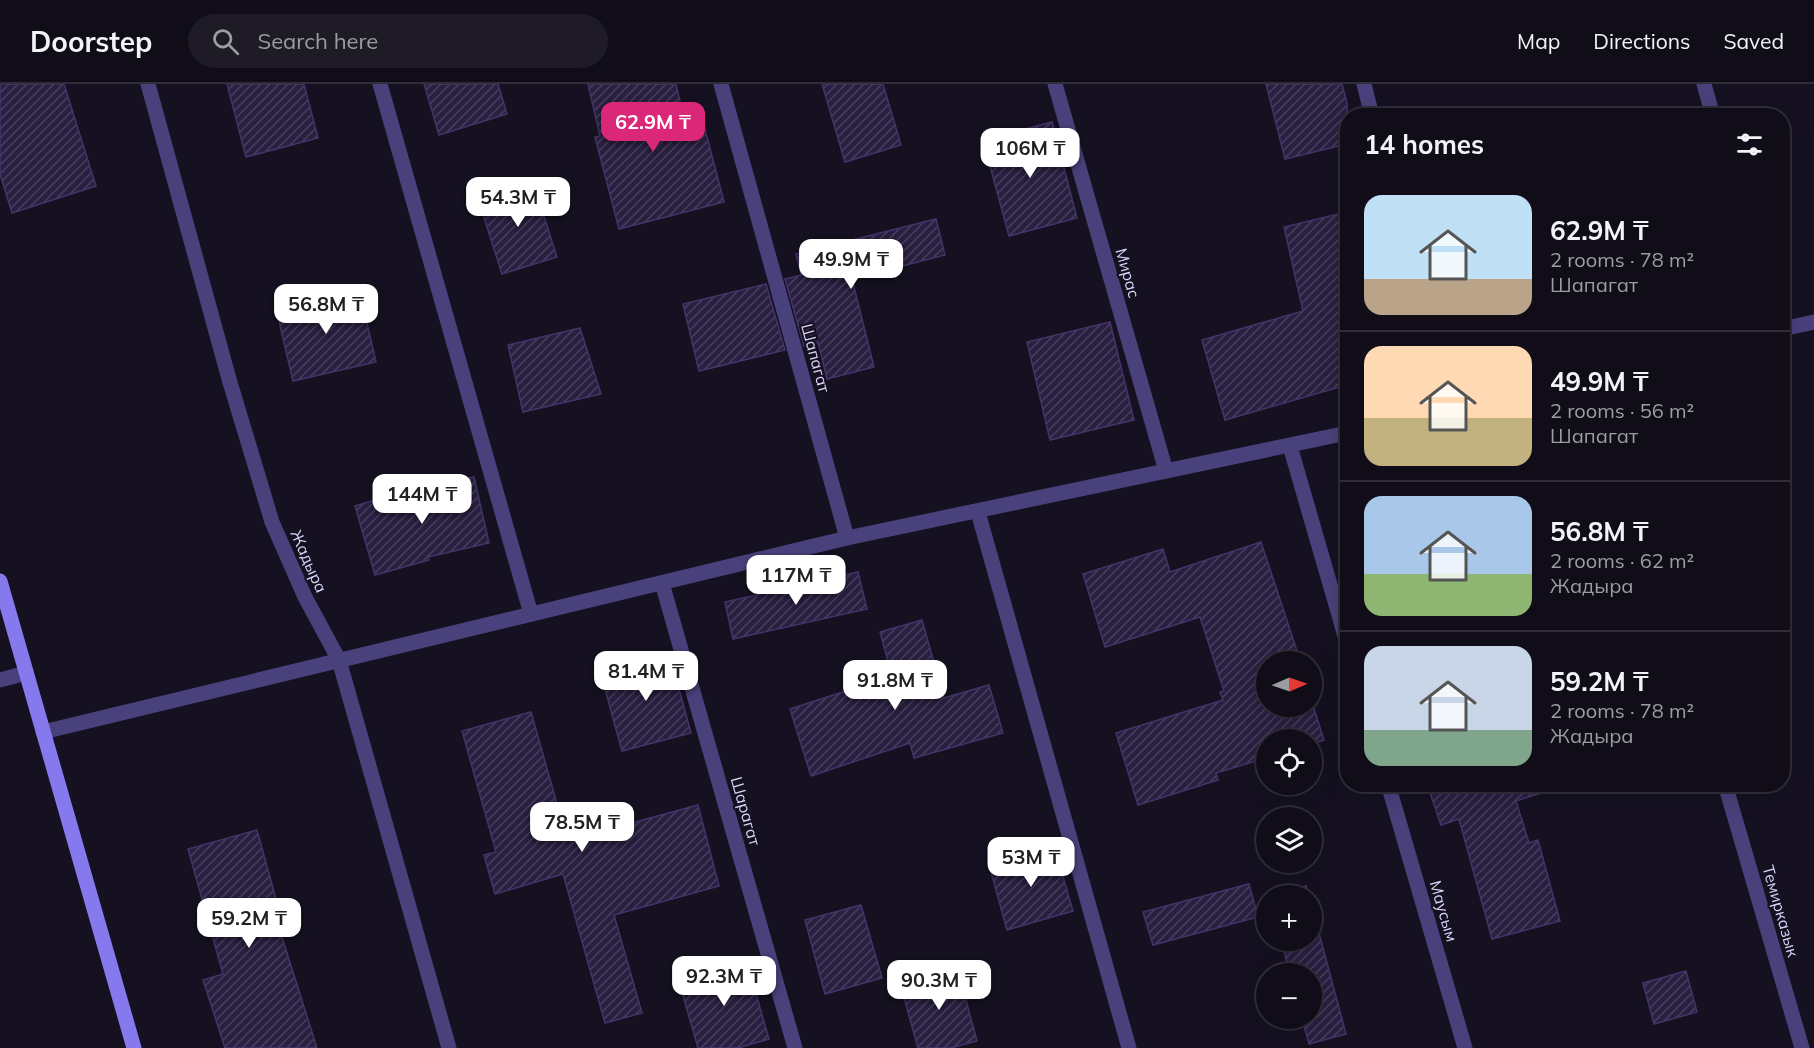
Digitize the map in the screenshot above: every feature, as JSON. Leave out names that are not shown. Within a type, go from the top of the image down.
[{"type":"main road","points":[[0,581],[134,1048]]},
{"type":"street","name":"Жадыра","points":[[148,84],[229,379],[272,522],[305,597],[339,660],[449,1048]]},
{"type":"street","points":[[380,84],[531,614]]},
{"type":"street","name":"Шапагат","points":[[721,84],[847,538]]},
{"type":"street","name":"Мирас","points":[[1054,84],[1166,471]]},
{"type":"street","points":[[1364,84],[1370,108]]},
{"type":"street","points":[[1704,84],[1711,108]]},
{"type":"street","points":[[1790,327],[1814,322]]},
{"type":"street","points":[[43,732],[847,538],[1340,435]]},
{"type":"street","points":[[1290,446],[1340,619]]},
{"type":"street","points":[[978,512],[1129,1048]]},
{"type":"street","name":"Шарагат","points":[[662,583],[795,1048]]},
{"type":"street","points":[[0,680],[26,673]]},
{"type":"street","name":"Маусым","points":[[1390,792],[1465,1048]]},
{"type":"street","name":"Темирказык","points":[[1727,792],[1802,1048]]},
{"type":"building","points":[[0,84],[64,84],[96,186],[12,213],[0,174]]},
{"type":"building","points":[[227,84],[304,84],[318,138],[246,157]]},
{"type":"building","points":[[424,84],[498,84],[507,114],[439,135]]},
{"type":"building","points":[[588,84],[676,84],[683,115],[700,110],[724,202],[619,229],[595,137],[600,136]]},
{"type":"building","points":[[822,84],[883,84],[901,145],[845,162]]},
{"type":"building","points":[[1266,84],[1342,84],[1347,108],[1340,108],[1340,146],[1285,159]]},
{"type":"building","points":[[1052,122],[1077,218],[1009,236],[983,140]]},
{"type":"building","points":[[533,182],[557,257],[502,274],[478,199]]},
{"type":"building","points":[[1340,214],[1340,387],[1225,420],[1202,340],[1303,311],[1284,227]]},
{"type":"building","points":[[936,219],[945,255],[852,279],[874,367],[827,379],[818,342],[804,346],[785,279],[801,275],[796,254]]},
{"type":"building","points":[[766,284],[785,350],[699,371],[683,304]]},
{"type":"building","points":[[359,289],[376,362],[293,381],[276,308]]},
{"type":"building","points":[[1110,322],[1134,420],[1050,440],[1027,342]]},
{"type":"building","points":[[580,328],[601,394],[523,412],[508,345]]},
{"type":"building","points":[[474,477],[489,543],[428,557],[429,560],[375,575],[355,506],[408,490],[409,492]]},
{"type":"building","points":[[1261,542],[1297,651],[1256,651],[1256,717],[1317,717],[1321,729],[1256,729],[1256,761],[1216,773],[1218,780],[1138,805],[1116,733],[1223,700],[1220,692],[1224,691],[1200,617],[1105,647],[1083,574],[1163,549],[1170,572]]},
{"type":"building","points":[[858,572],[867,609],[733,639],[725,602]]},
{"type":"building","points":[[922,620],[944,698],[989,685],[1003,733],[914,758],[910,743],[811,776],[790,709],[892,676],[880,632]]},
{"type":"building","points":[[669,652],[691,733],[622,751],[600,671]]},
{"type":"building","points":[[531,712],[565,832],[589,825],[591,834],[698,805],[719,886],[614,915],[642,1013],[605,1023],[563,874],[495,894],[484,855],[496,852],[462,731]]},
{"type":"building","points":[[1430,792],[1544,792],[1516,801],[1529,843],[1538,840],[1560,921],[1492,939],[1459,819],[1441,825]]},
{"type":"building","points":[[257,830],[279,910],[274,912],[317,1048],[225,1048],[203,980],[223,974],[188,849]]},
{"type":"building","points":[[1054,846],[1073,911],[1007,930],[989,865]]},
{"type":"building","points":[[1249,884],[1256,918],[1153,945],[1143,912]]},
{"type":"building","points":[[861,905],[882,978],[825,994],[805,920]]},
{"type":"building","points":[[1322,944],[1346,1034],[1309,1044],[1305,1029],[1322,1029],[1322,963],[1287,963],[1284,951],[1322,951]]},
{"type":"building","points":[[746,959],[769,1039],[738,1048],[698,1048],[678,978]]},
{"type":"building","points":[[957,967],[977,1041],[951,1048],[918,1048],[900,983]]},
{"type":"building","points":[[1686,971],[1697,1012],[1654,1024],[1643,983]]}]
